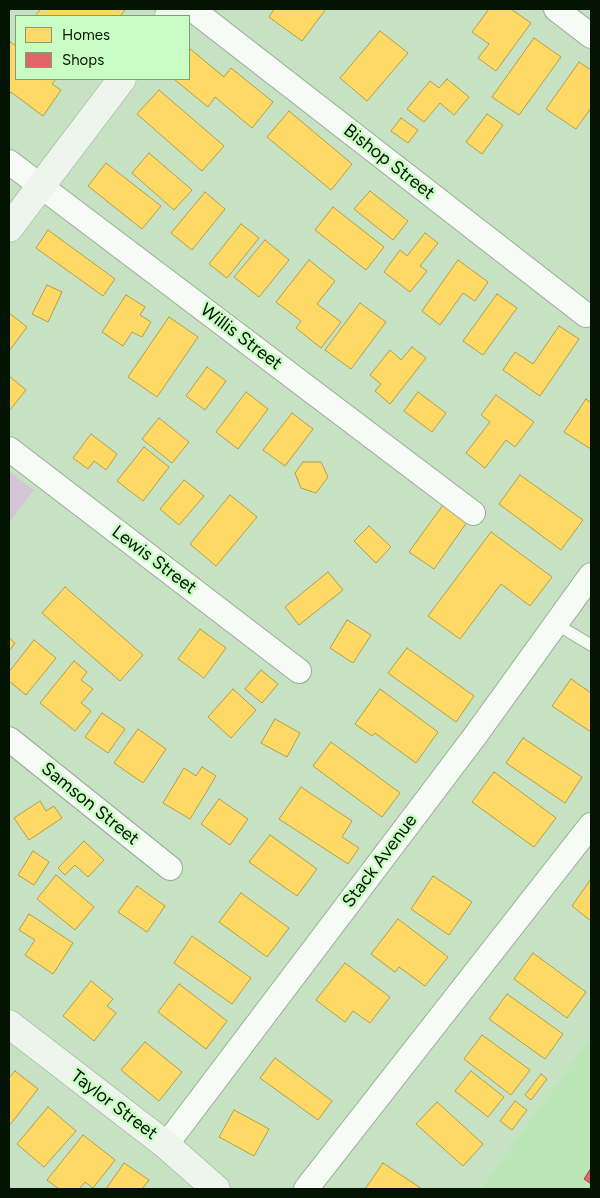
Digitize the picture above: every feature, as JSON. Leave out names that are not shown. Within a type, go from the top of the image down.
[{"type":"street","name":"Bishop Street","points":[[192,9],[586,315]]},
{"type":"street","points":[[556,9],[591,36]]},
{"type":"street","points":[[9,228],[121,80]]},
{"type":"street","name":"Willis Street","points":[[9,162],[473,513]]},
{"type":"street","name":"Lewis Street","points":[[9,449],[299,671]]},
{"type":"street","name":"Stack Avenue","points":[[166,1145],[475,736],[591,575]]},
{"type":"street","name":"Samson Street","points":[[9,739],[170,868]]},
{"type":"street","points":[[306,1189],[591,825]]},
{"type":"street","name":"Taylor Street","points":[[9,1025],[166,1145],[216,1189]]},
{"type":"lane","points":[[556,624],[591,645]]},
{"type":"shaded area","points":[[9,471],[34,490],[9,523]]},
{"type":"shaded area","points":[[591,1037],[591,1189],[481,1189]]},
{"type":"building: Homes","points":[[41,9],[126,9],[121,15],[36,15]]},
{"type":"building: Homes","points":[[274,9],[326,9],[302,41],[269,17]]},
{"type":"building: Homes","points":[[489,9],[511,9],[531,23],[496,71],[478,58],[489,44],[472,32]]},
{"type":"building: Homes","points":[[380,31],[408,53],[367,101],[340,78]]},
{"type":"building: Homes","points":[[534,38],[561,57],[519,115],[492,97]]},
{"type":"building: Homes","points":[[10,42],[15,45],[15,80],[55,80],[52,84],[61,90],[43,116],[11,92],[9,95]]},
{"type":"building: Homes","points":[[190,49],[224,77],[231,68],[273,102],[252,128],[215,97],[208,107],[175,80],[190,80]]},
{"type":"building: Homes","points":[[579,62],[591,70],[591,108],[576,129],[546,109]]},
{"type":"building: Homes","points":[[447,79],[469,97],[454,115],[440,103],[424,122],[407,109],[430,81],[439,88]]},
{"type":"building: Homes","points":[[159,90],[224,146],[202,171],[137,114]]},
{"type":"building: Homes","points":[[289,111],[352,164],[331,190],[267,137]]},
{"type":"building: Homes","points":[[487,114],[503,125],[482,154],[466,142]]},
{"type":"building: Homes","points":[[401,118],[418,130],[408,143],[391,131]]},
{"type":"building: Homes","points":[[149,153],[192,190],[174,210],[132,173]]},
{"type":"building: Homes","points":[[106,163],[161,206],[142,229],[88,186]]},
{"type":"building: Homes","points":[[370,191],[408,221],[393,240],[354,209]]},
{"type":"building: Homes","points":[[205,192],[225,209],[192,250],[171,233]]},
{"type":"building: Homes","points":[[333,207],[384,247],[366,270],[315,230]]},
{"type":"building: Homes","points":[[241,224],[259,238],[227,278],[209,264]]},
{"type":"building: Homes","points":[[48,230],[115,279],[103,296],[36,248]]},
{"type":"building: Homes","points":[[425,233],[438,243],[420,266],[427,271],[410,292],[384,272],[400,250],[407,256]]},
{"type":"building: Homes","points":[[265,240],[289,260],[259,297],[234,277]]},
{"type":"building: Homes","points":[[309,260],[335,281],[317,304],[341,322],[321,348],[296,328],[301,321],[276,302]]},
{"type":"building: Homes","points":[[458,260],[488,282],[475,301],[463,293],[440,325],[422,311]]},
{"type":"building: Homes","points":[[47,285],[62,292],[48,322],[32,314]]},
{"type":"building: Homes","points":[[497,294],[517,308],[483,355],[463,341]]},
{"type":"building: Homes","points":[[126,295],[145,307],[140,315],[151,322],[142,337],[132,332],[123,346],[102,332]]},
{"type":"building: Homes","points":[[360,303],[386,322],[351,369],[325,350]]},
{"type":"building: Homes","points":[[9,313],[27,327],[9,351]]},
{"type":"building: Homes","points":[[169,317],[198,337],[157,397],[128,377]]},
{"type":"building: Homes","points":[[559,326],[579,339],[540,396],[503,370],[515,352],[533,364]]},
{"type":"building: Homes","points":[[412,347],[426,358],[390,404],[375,391],[381,384],[370,375],[390,350],[401,360]]},
{"type":"building: Homes","points":[[207,367],[226,381],[205,410],[186,396]]},
{"type":"building: Homes","points":[[9,376],[26,390],[9,411]]},
{"type":"building: Homes","points":[[246,392],[268,409],[238,449],[216,432]]},
{"type":"building: Homes","points":[[418,392],[446,413],[432,432],[404,411]]},
{"type":"building: Homes","points":[[496,395],[534,422],[515,447],[506,440],[485,468],[466,453],[490,422],[481,415]]},
{"type":"building: Homes","points":[[586,399],[591,403],[591,449],[564,432]]},
{"type":"building: Homes","points":[[292,413],[313,429],[285,466],[263,450]]},
{"type":"building: Homes","points":[[159,418],[189,442],[172,463],[142,439]]},
{"type":"building: Homes","points":[[91,434],[117,454],[106,470],[94,461],[88,469],[73,458]]},
{"type":"building: Homes","points":[[144,447],[169,467],[143,501],[117,481]]},
{"type":"building: Homes","points":[[303,462],[321,462],[328,477],[316,493],[301,488],[295,473]]},
{"type":"building: Homes","points":[[520,475],[583,520],[561,550],[499,504]]},
{"type":"building: Homes","points":[[184,480],[204,496],[179,525],[160,509]]},
{"type":"building: Homes","points":[[230,495],[257,517],[216,566],[190,544]]},
{"type":"building: Homes","points":[[443,505],[467,522],[434,569],[409,552]]},
{"type":"building: Homes","points":[[369,526],[391,547],[376,563],[354,541]]},
{"type":"building: Homes","points":[[491,532],[552,577],[530,606],[501,584],[460,639],[428,616]]},
{"type":"building: Homes","points":[[328,572],[343,590],[299,625],[285,607]]},
{"type":"building: Homes","points":[[65,587],[143,655],[120,681],[42,613]]},
{"type":"building: Homes","points":[[347,620],[371,635],[353,663],[330,648]]},
{"type":"building: Homes","points":[[200,629],[226,648],[204,678],[178,659]]},
{"type":"building: Homes","points":[[9,638],[15,643],[9,651]]},
{"type":"building: Homes","points":[[34,640],[56,658],[26,695],[9,681],[9,672]]},
{"type":"building: Homes","points":[[407,648],[474,696],[456,722],[388,673]]},
{"type":"building: Homes","points":[[74,661],[87,672],[81,680],[93,689],[81,703],[91,711],[75,731],[40,703]]},
{"type":"building: Homes","points":[[261,670],[278,684],[262,703],[245,689]]},
{"type":"building: Homes","points":[[571,679],[591,693],[591,732],[552,706]]},
{"type":"building: Homes","points":[[233,689],[256,710],[231,738],[208,717]]},
{"type":"building: Homes","points":[[380,689],[438,732],[416,763],[375,733],[372,736],[355,724]]},
{"type":"building: Homes","points":[[102,713],[125,729],[108,753],[85,737]]},
{"type":"building: Homes","points":[[275,719],[300,733],[287,757],[261,743]]},
{"type":"building: Homes","points":[[138,729],[166,749],[143,783],[114,763]]},
{"type":"building: Homes","points":[[523,738],[582,777],[565,803],[506,763]]},
{"type":"building: Homes","points":[[331,742],[400,793],[382,817],[313,766]]},
{"type":"building: Homes","points":[[202,767],[216,776],[190,819],[163,803],[184,768],[196,776]]},
{"type":"building: Homes","points":[[494,772],[556,818],[534,847],[472,802]]},
{"type":"building: Homes","points":[[301,787],[352,821],[342,837],[359,848],[348,864],[279,819]]},
{"type":"building: Homes","points":[[219,799],[248,819],[230,845],[201,824]]},
{"type":"building: Homes","points":[[40,801],[46,811],[54,806],[62,818],[29,840],[14,818]]},
{"type":"building: Homes","points":[[270,835],[317,869],[297,896],[249,862]]},
{"type":"building: Homes","points":[[84,841],[104,860],[88,877],[75,865],[65,875],[58,868]]},
{"type":"building: Homes","points":[[33,851],[49,862],[34,885],[18,875]]},
{"type":"building: Homes","points":[[56,875],[94,907],[75,930],[37,899]]},
{"type":"building: Homes","points":[[433,876],[472,902],[449,935],[411,909]]},
{"type":"building: Homes","points":[[591,879],[591,921],[572,906]]},
{"type":"building: Homes","points":[[137,886],[165,906],[147,932],[118,912]]},
{"type":"building: Homes","points":[[241,893],[289,928],[267,957],[219,922]]},
{"type":"building: Homes","points":[[29,914],[73,943],[53,974],[25,955],[35,940],[19,930]]},
{"type":"building: Homes","points":[[398,919],[448,957],[425,986],[399,967],[395,972],[371,954]]},
{"type":"building: Homes","points":[[192,936],[251,978],[232,1004],[174,963]]},
{"type":"building: Homes","points":[[533,953],[586,992],[567,1018],[514,979]]},
{"type":"building: Homes","points":[[345,963],[390,997],[370,1023],[353,1011],[345,1022],[316,1000]]},
{"type":"building: Homes","points":[[91,981],[113,999],[107,1006],[116,1013],[94,1041],[63,1016]]},
{"type":"building: Homes","points":[[179,984],[227,1021],[206,1049],[158,1012]]},
{"type":"building: Homes","points":[[507,994],[563,1034],[545,1059],[489,1019]]},
{"type":"building: Homes","points":[[482,1035],[530,1070],[511,1095],[464,1059]]},
{"type":"building: Homes","points":[[145,1042],[182,1072],[159,1101],[121,1070]]},
{"type":"building: Homes","points":[[275,1058],[332,1101],[318,1120],[260,1078]]},
{"type":"building: Homes","points":[[15,1071],[38,1089],[9,1126],[9,1078]]},
{"type":"building: Homes","points":[[471,1071],[504,1097],[488,1117],[455,1091]]},
{"type":"building: Homes","points":[[541,1074],[547,1079],[531,1100],[525,1095]]},
{"type":"building: Homes","points":[[515,1101],[527,1110],[512,1130],[500,1121]]},
{"type":"building: Homes","points":[[437,1102],[483,1144],[463,1166],[416,1124]]},
{"type":"building: Homes","points":[[48,1107],[76,1131],[44,1167],[17,1144]]},
{"type":"building: Homes","points":[[234,1110],[269,1129],[254,1156],[219,1137]]},
{"type":"building: Homes","points":[[83,1135],[115,1160],[93,1188],[85,1182],[79,1189],[59,1189],[47,1180]]},
{"type":"building: Homes","points":[[124,1163],[149,1180],[142,1189],[106,1189]]},
{"type":"building: Homes","points":[[383,1163],[422,1189],[365,1189]]},
{"type":"building: Shops","points":[[591,1168],[591,1184],[584,1179]]}]
